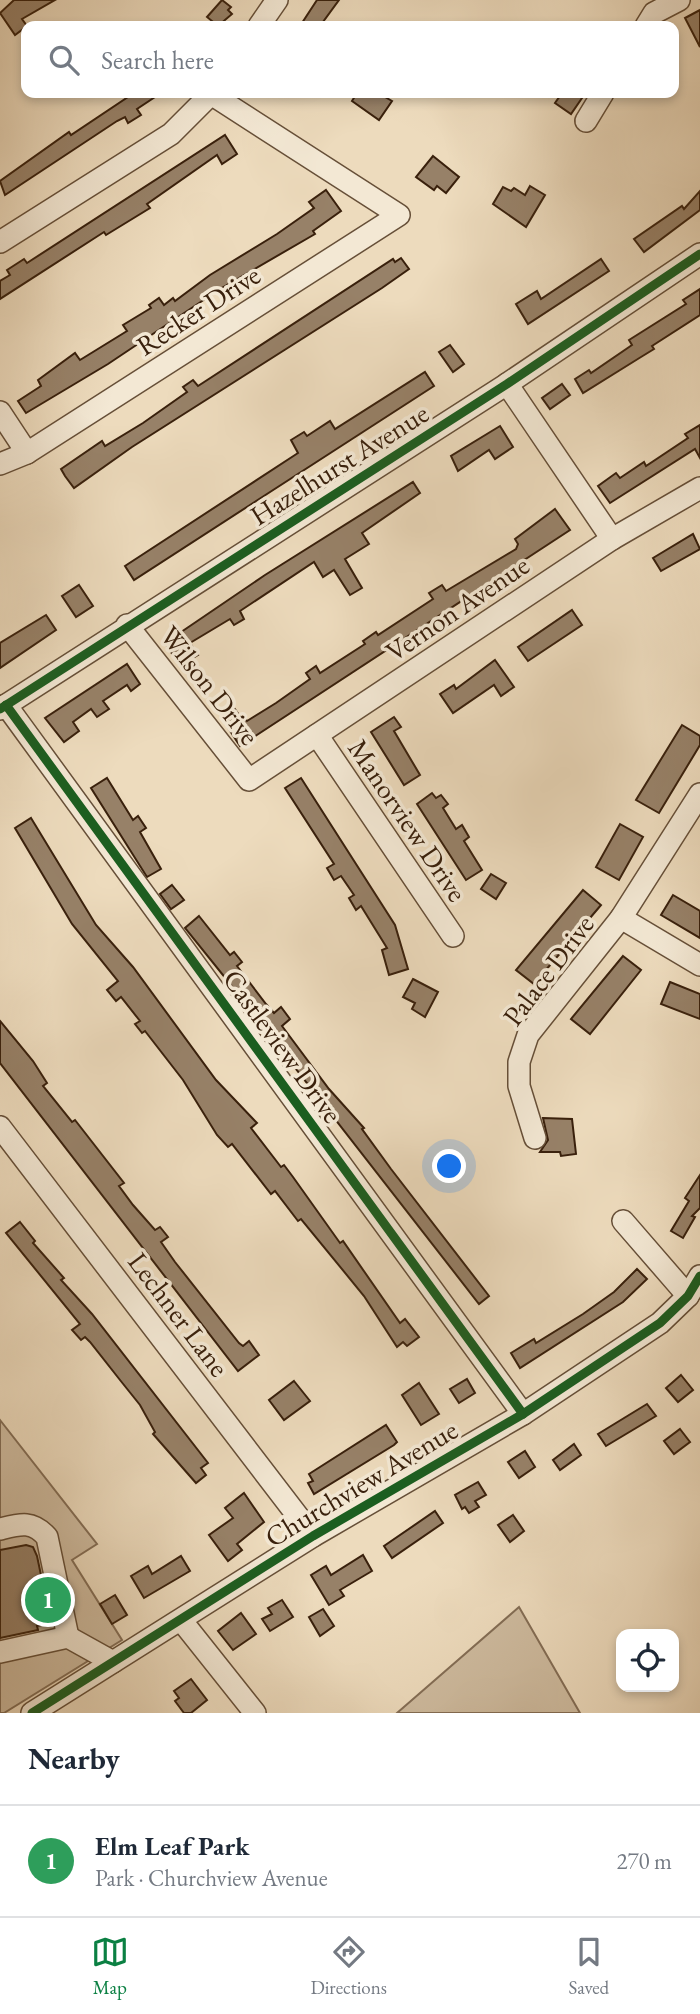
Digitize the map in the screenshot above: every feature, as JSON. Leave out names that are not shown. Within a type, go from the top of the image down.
[{"type":"street","points":[[262,21],[277,0]]},
{"type":"street","points":[[649,21],[654,13],[679,0]]},
{"type":"street","points":[[0,242],[171,134],[207,98]]},
{"type":"street","name":"Recker Drive","points":[[0,464],[27,453],[399,215],[220,98]]},
{"type":"street","points":[[586,121],[601,98]]},
{"type":"street","name":"Hazelhurst Avenue","points":[[3,707],[127,625],[507,384],[700,254]]},
{"type":"street","points":[[507,384],[612,539]]},
{"type":"street","points":[[0,412],[27,453]]},
{"type":"street","name":"Vernon Avenue","points":[[249,780],[612,539],[700,488]]},
{"type":"street","name":"Wilson Drive","points":[[127,625],[249,780]]},
{"type":"street","name":"Castleview Drive","points":[[3,707],[523,1414]]},
{"type":"street","name":"Manorview Drive","points":[[317,735],[453,936]]},
{"type":"street","name":"Palace Drive","points":[[535,1138],[519,1086],[519,1062],[528,1035],[621,918],[700,794]]},
{"type":"street","points":[[621,918],[700,965]]},
{"type":"street","name":"Lechner Lane","points":[[0,1127],[313,1536]]},
{"type":"street","points":[[623,1221],[688,1296]]},
{"type":"street","name":"Churchview Avenue","points":[[32,1713],[313,1536],[523,1414],[660,1323],[688,1296],[700,1276]]},
{"type":"street","points":[[0,1529],[27,1523],[38,1527],[47,1537],[68,1637]]},
{"type":"street","points":[[181,1620],[255,1713]]},
{"type":"street","points":[[0,1653],[68,1637],[113,1662]]},
{"type":"shaded area","points":[[0,1420],[97,1544],[72,1560],[122,1640],[4,1713],[0,1713]]},
{"type":"shaded area","points":[[519,1607],[580,1713],[397,1713]]},
{"type":"building","points":[[14,0],[55,0],[22,19],[21,30],[15,35],[0,13]]},
{"type":"building","points":[[222,0],[231,7],[228,10],[232,14],[224,21],[212,21],[207,17]]},
{"type":"building","points":[[317,0],[339,0],[324,21],[303,21]]},
{"type":"building","points":[[700,10],[700,47],[685,18]]},
{"type":"building","points":[[126,98],[154,98],[137,109],[141,115],[128,123],[125,117],[117,121],[5,195],[0,181],[69,132],[71,135]]},
{"type":"building","points":[[354,98],[387,98],[392,101],[379,120],[352,101]]},
{"type":"building","points":[[558,98],[582,98],[571,114],[555,103]]},
{"type":"building","points":[[225,135],[237,154],[222,164],[217,155],[147,204],[150,208],[106,235],[104,232],[0,299],[0,281],[10,275],[7,270],[24,259],[27,263]]},
{"type":"building","points":[[433,156],[459,177],[446,193],[437,186],[434,190],[416,177]]},
{"type":"building","points":[[530,186],[545,195],[526,227],[493,204],[503,187],[511,191],[514,188],[525,195]]},
{"type":"building","points":[[326,190],[341,211],[313,231],[315,234],[220,289],[108,364],[26,413],[18,401],[41,386],[38,380],[75,353],[80,360],[127,331],[123,325],[151,308],[149,305],[159,298],[164,305],[173,298],[175,301],[210,275],[277,234],[314,208],[309,202]]},
{"type":"building","points":[[700,191],[700,210],[644,252],[634,239],[682,206],[684,209]]},
{"type":"building","points":[[401,258],[409,269],[382,288],[132,447],[74,488],[65,476],[61,469],[102,441],[105,446],[143,423],[187,392],[183,387],[193,380],[198,386],[393,259],[395,262]]},
{"type":"building","points":[[601,259],[609,271],[528,324],[516,304],[537,291],[541,299]]},
{"type":"building","points":[[700,289],[700,315],[652,346],[654,349],[583,393],[575,379],[589,370],[591,373],[632,345],[629,340],[686,304],[683,300]]},
{"type":"building","points":[[450,345],[464,364],[453,372],[439,352]]},
{"type":"building","points":[[425,372],[434,386],[134,580],[125,566],[298,453],[291,440],[304,432],[307,436],[330,421],[335,429]]},
{"type":"building","points":[[562,384],[570,395],[550,409],[542,398]]},
{"type":"building","points":[[700,425],[700,458],[695,449],[610,503],[598,486],[616,473],[620,478],[644,462],[646,466],[688,438],[685,434]]},
{"type":"building","points":[[500,426],[513,447],[495,459],[489,450],[458,471],[451,456]]},
{"type":"building","points":[[413,482],[420,493],[362,533],[369,544],[345,559],[362,588],[350,595],[334,570],[323,577],[314,562],[240,611],[244,619],[234,625],[230,619],[190,643],[198,655],[180,666],[165,643],[265,575]]},
{"type":"building","points":[[555,509],[570,530],[240,746],[221,717],[234,708],[242,719],[244,717],[247,721],[276,703],[310,679],[306,673],[316,666],[320,673],[365,644],[363,641],[376,632],[378,635],[433,599],[429,593],[442,585],[446,591],[516,549],[518,544],[515,539]]},
{"type":"building","points":[[693,534],[700,549],[661,571],[653,558]]},
{"type":"building","points":[[79,585],[93,606],[76,617],[62,596]]},
{"type":"building","points":[[572,610],[582,625],[528,661],[518,647]]},
{"type":"building","points":[[46,615],[56,630],[0,668],[0,643]]},
{"type":"building","points":[[495,660],[514,687],[501,696],[494,685],[453,713],[440,694],[454,685],[456,689]]},
{"type":"building","points":[[127,664],[140,684],[131,691],[127,685],[103,701],[109,709],[97,717],[91,709],[73,722],[79,731],[64,742],[45,718]]},
{"type":"building","points":[[394,717],[401,727],[394,731],[420,775],[404,785],[371,732]]},
{"type":"building","points":[[682,725],[700,736],[700,745],[659,813],[636,800]]},
{"type":"building","points":[[107,778],[133,820],[138,816],[146,828],[140,832],[161,869],[147,877],[91,788]]},
{"type":"building","points":[[301,778],[395,925],[408,969],[389,975],[382,950],[387,948],[361,906],[356,910],[349,898],[354,895],[341,876],[334,880],[327,868],[334,864],[285,788]]},
{"type":"building","points":[[432,793],[436,798],[441,795],[448,804],[443,808],[456,829],[462,825],[469,837],[464,841],[482,870],[466,880],[417,804]]},
{"type":"building","points":[[31,818],[96,925],[133,967],[216,1080],[257,1123],[251,1128],[281,1167],[284,1165],[340,1243],[343,1241],[400,1323],[405,1319],[419,1337],[407,1346],[403,1342],[397,1347],[364,1296],[301,1219],[298,1221],[275,1191],[271,1194],[232,1144],[228,1147],[217,1135],[183,1080],[145,1031],[142,1033],[135,1024],[140,1021],[121,997],[116,1001],[107,990],[118,981],[72,924],[15,828]]},
{"type":"building","points":[[620,824],[643,837],[619,880],[596,867]]},
{"type":"building","points":[[491,874],[506,883],[496,899],[481,889]]},
{"type":"building","points":[[172,885],[184,900],[171,909],[160,894]]},
{"type":"building","points":[[583,890],[601,905],[534,984],[516,970]]},
{"type":"building","points":[[673,895],[700,911],[700,938],[661,915]]},
{"type":"building","points":[[199,916],[230,955],[234,952],[242,962],[237,966],[266,1004],[274,1013],[281,1007],[290,1019],[282,1026],[329,1089],[364,1128],[362,1129],[391,1169],[489,1296],[479,1304],[292,1064],[251,1017],[229,986],[231,985],[185,928]]},
{"type":"building","points":[[623,956],[641,970],[590,1034],[571,1019]]},
{"type":"building","points":[[413,979],[438,992],[425,1017],[412,1009],[415,1003],[403,997]]},
{"type":"building","points":[[670,982],[700,994],[700,1019],[661,1004]]},
{"type":"building","points":[[0,1021],[33,1061],[47,1083],[43,1086],[72,1122],[75,1120],[124,1183],[119,1186],[133,1205],[155,1230],[160,1227],[168,1237],[161,1242],[175,1262],[239,1343],[243,1346],[249,1341],[259,1355],[238,1371],[0,1063]]},
{"type":"building","points":[[543,1118],[572,1119],[576,1154],[561,1156],[560,1152],[540,1152],[548,1140]]},
{"type":"building","points":[[700,1175],[700,1208],[692,1216],[695,1217],[683,1238],[671,1231],[689,1201],[685,1198]]},
{"type":"building","points":[[20,1222],[35,1241],[33,1243],[64,1278],[61,1280],[92,1314],[208,1463],[201,1468],[206,1475],[196,1483],[153,1434],[155,1432],[140,1405],[90,1342],[85,1337],[81,1340],[72,1330],[80,1324],[6,1233]]},
{"type":"building","points":[[637,1269],[647,1279],[623,1302],[520,1368],[511,1353],[534,1339],[536,1343],[583,1314],[614,1292]]},
{"type":"building","points":[[681,1375],[693,1390],[678,1402],[666,1388]]},
{"type":"building","points":[[467,1379],[475,1393],[459,1403],[450,1389]]},
{"type":"building","points":[[294,1381],[310,1401],[284,1420],[269,1400]]},
{"type":"building","points":[[419,1383],[439,1414],[421,1425],[402,1395]]},
{"type":"building","points":[[647,1404],[656,1416],[606,1446],[598,1434]]},
{"type":"building","points":[[386,1425],[397,1442],[394,1445],[314,1494],[308,1483],[313,1481],[309,1474]]},
{"type":"building","points":[[680,1429],[690,1442],[674,1454],[664,1441]]},
{"type":"building","points":[[574,1444],[581,1455],[560,1470],[553,1460]]},
{"type":"building","points":[[525,1451],[535,1467],[519,1478],[508,1462]]},
{"type":"building","points":[[478,1482],[486,1495],[475,1501],[479,1507],[469,1513],[465,1507],[462,1509],[455,1495]]},
{"type":"building","points":[[244,1493],[264,1522],[237,1544],[242,1550],[228,1561],[209,1535],[233,1518],[225,1508]]},
{"type":"building","points":[[435,1511],[443,1523],[392,1558],[384,1546]]},
{"type":"building","points":[[513,1515],[524,1531],[510,1542],[498,1525]]},
{"type":"building","points":[[26,1545],[33,1547],[37,1556],[51,1623],[37,1626],[38,1630],[0,1638],[0,1550]]},
{"type":"building","points":[[363,1555],[372,1571],[340,1590],[344,1596],[329,1605],[311,1575],[326,1566],[331,1575]]},
{"type":"building","points":[[181,1556],[190,1571],[144,1598],[131,1576],[148,1566],[152,1574]]},
{"type":"building","points":[[115,1595],[127,1615],[112,1624],[100,1604]]},
{"type":"building","points":[[282,1600],[293,1617],[270,1631],[262,1619],[272,1614],[268,1608]]},
{"type":"building","points":[[323,1609],[334,1626],[320,1636],[309,1617]]},
{"type":"building","points":[[241,1613],[256,1634],[233,1650],[218,1631]]},
{"type":"building","points":[[191,1679],[207,1700],[191,1713],[184,1713],[175,1701],[179,1698],[174,1691]]},
{"type":"cycle path","points":[[0,709],[507,384],[700,254]]},
{"type":"cycle path","points":[[6,705],[523,1414]]},
{"type":"cycle path","points":[[32,1713],[313,1536],[523,1414],[660,1323],[688,1296],[700,1276]]},
{"type":"place","name":"Elm Leaf Park","points":[[48,1600]]}]
